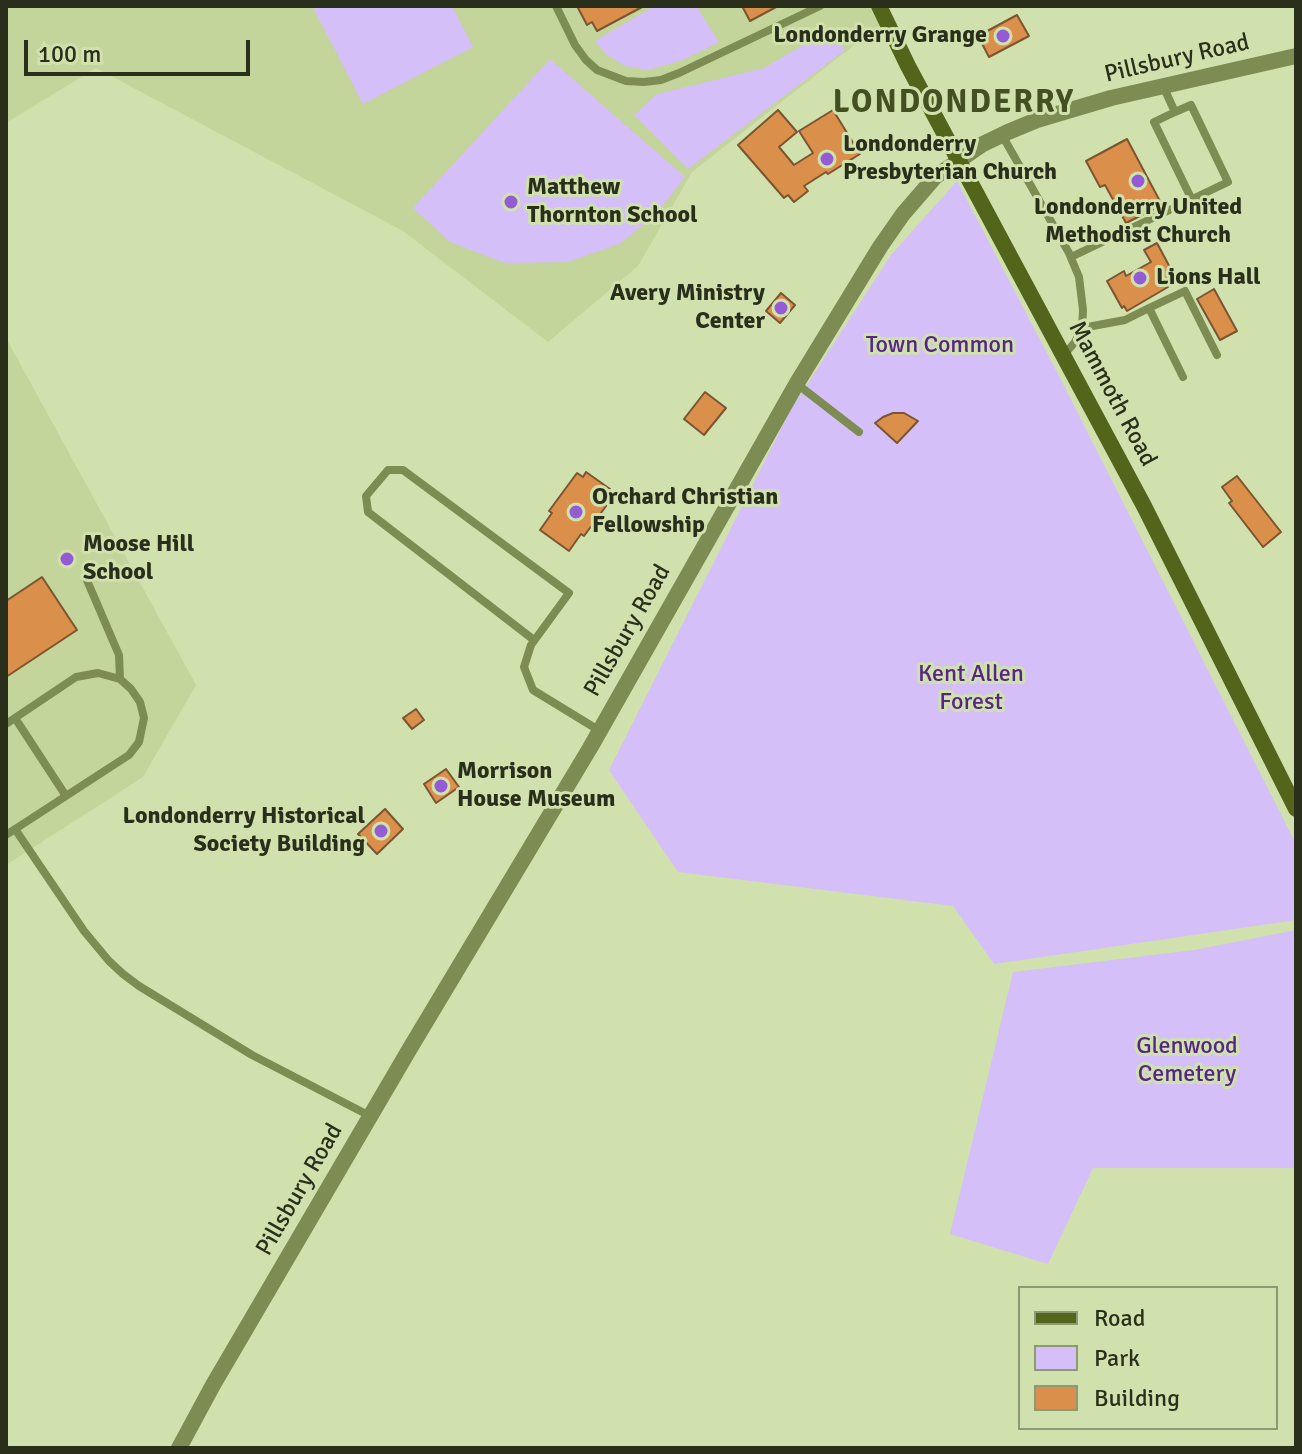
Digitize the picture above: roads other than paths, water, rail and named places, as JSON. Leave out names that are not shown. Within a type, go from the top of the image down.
[{"type":"main road","name":"Mammoth Road","points":[[879,6],[908,66],[1144,506],[1296,809]]},
{"type":"street","name":"Pillsbury Road","points":[[179,1448],[370,1116],[600,731],[797,383],[903,214],[935,177],[959,159],[983,144],[1037,120],[1111,98],[1296,56]]},
{"type":"lane","points":[[556,6],[575,45],[597,70],[626,81],[644,82],[679,73],[820,6]]},
{"type":"lane","points":[[1163,86],[1175,112]]},
{"type":"lane","points":[[1071,257],[1192,200],[1228,182],[1191,105],[1154,122],[1192,200]]},
{"type":"lane","points":[[1002,135],[1071,257],[1079,277],[1082,328],[1064,355]]},
{"type":"lane","points":[[1082,328],[1125,320],[1185,291],[1217,355]]},
{"type":"lane","points":[[1149,308],[1183,377]]},
{"type":"lane","points":[[797,383],[859,432]]},
{"type":"lane","points":[[534,640],[368,512],[366,496],[388,470],[403,470],[569,593],[534,640],[524,667],[533,690],[600,731]]},
{"type":"lane","points":[[86,578],[119,655],[120,679]]},
{"type":"lane","points":[[6,724],[76,677],[98,673],[120,679],[136,695],[143,710],[139,742],[122,760],[6,835]]},
{"type":"lane","points":[[15,718],[66,796]]},
{"type":"lane","points":[[15,829],[90,939],[123,974],[252,1055],[370,1116]]},
{"type":"place","name":"Londonderry Grange","points":[[1003,36]]},
{"type":"place","name":"Londonderry Presbyterian Church","points":[[827,159]]},
{"type":"place","name":"Londonderry United Methodist Church","points":[[1138,181]]},
{"type":"place","name":"Matthew Thornton School","points":[[511,202]]},
{"type":"place","name":"Lions Hall","points":[[1140,278]]},
{"type":"place","name":"Avery Ministry Center","points":[[781,308]]},
{"type":"place","name":"Orchard Christian Fellowship","points":[[576,512]]},
{"type":"place","name":"Moose Hill School","points":[[67,559]]},
{"type":"place","name":"Morrison House Museum","points":[[441,786]]},
{"type":"place","name":"Londonderry Historical Society Building","points":[[381,831]]},
{"type":"district","name":"LONDONDERRY","points":[[954,104]]},
{"type":"park label","name":"Town Common","points":[[940,346]]},
{"type":"park label","name":"Kent Allen Forest","points":[[971,689]]},
{"type":"park label","name":"Glenwood Cemetery","points":[[1187,1061]]}]
